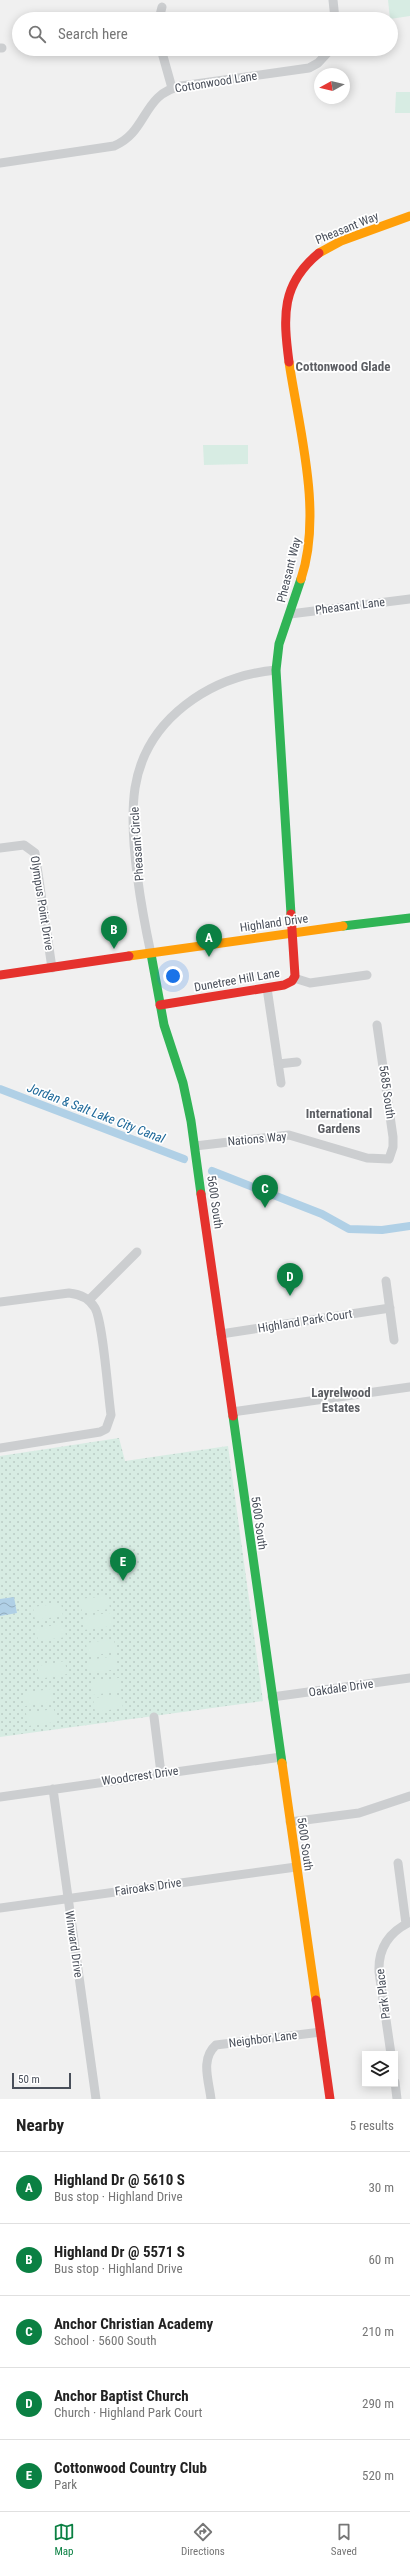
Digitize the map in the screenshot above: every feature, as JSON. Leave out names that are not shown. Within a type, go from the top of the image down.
[{"type":"main road","name":"Pheasant Way","points":[[292,932],[276,670],[279,644],[290,614],[308,552],[311,520],[285,333],[287,296],[296,274],[317,253],[337,242],[410,216]]},
{"type":"main road","name":"Highland Drive","points":[[0,975],[151,954],[292,932],[410,918]]},
{"type":"main road","name":"Dunetree Hill Lane","points":[[160,1005],[286,984],[294,978],[292,932]]},
{"type":"main road","name":"5600 South","points":[[151,954],[167,1036],[187,1098],[195,1146],[330,2099]]},
{"type":"street","points":[[333,0],[334,12]]},
{"type":"street","points":[[161,12],[162,7]]},
{"type":"street","points":[[162,56],[172,88]]},
{"type":"street","name":"Cottonwood Lane","points":[[0,163],[102,148],[124,142],[137,129],[155,98],[172,88],[299,70],[318,63],[325,56]]},
{"type":"street","name":"Pheasant Lane","points":[[290,614],[410,598]]},
{"type":"street","name":"Pheasant Circle","points":[[151,954],[143,916],[133,815],[137,778],[148,751],[172,718],[200,693],[242,676],[276,670]]},
{"type":"street","name":"Olympus Point Drive","points":[[0,848],[24,845],[35,853],[52,968]]},
{"type":"street","points":[[294,978],[310,983],[367,975]]},
{"type":"street","points":[[267,988],[281,1083]]},
{"type":"street","name":"5685 South","points":[[378,1026],[393,1137],[393,1147],[389,1159]]},
{"type":"street","points":[[278,1064],[297,1062]]},
{"type":"street","name":"Nations Way","points":[[195,1146],[289,1135],[367,1158],[389,1159]]},
{"type":"street","points":[[89,1300],[137,1252]]},
{"type":"street","points":[[386,1281],[394,1340]]},
{"type":"street","points":[[0,1302],[69,1293],[89,1300],[98,1315],[111,1415],[106,1429],[90,1435],[0,1448]]},
{"type":"street","name":"Highland Park Court","points":[[221,1334],[390,1308]]},
{"type":"street","points":[[232,1412],[410,1387]]},
{"type":"street","name":"Oakdale Drive","points":[[272,1697],[410,1678]]},
{"type":"street","points":[[154,1717],[162,1773]]},
{"type":"street","name":"Woodcrest Drive","points":[[0,1797],[281,1757]]},
{"type":"street","name":"Winward Drive","points":[[53,1789],[96,2099]]},
{"type":"street","points":[[290,1822],[359,1813],[410,1796]]},
{"type":"street","points":[[398,1863],[408,1923]]},
{"type":"street","name":"Fairoaks Drive","points":[[0,1908],[296,1866]]},
{"type":"street","name":"Park Place","points":[[391,2051],[379,1963],[385,1942],[408,1923]]},
{"type":"street","name":"Neighbor Lane","points":[[211,2099],[206,2063],[209,2053],[216,2045],[321,2032]]},
{"type":"street","points":[[396,2087],[397,2099]]},
{"type":"green space","points":[[388,0],[410,0],[410,16],[398,18],[398,12],[389,12]]},
{"type":"green space","points":[[396,92],[410,92],[410,113],[395,113]]},
{"type":"green space","points":[[203,445],[248,445],[248,464],[204,465]]},
{"type":"green space","points":[[119,1438],[125,1461],[228,1446],[263,1701],[0,1737],[0,1456]]},
{"type":"green space","points":[[108,1596],[110,1609],[82,1612],[80,1599]]},
{"type":"green space","points":[[61,1603],[63,1616],[35,1620],[33,1607]]},
{"type":"green space","points":[[111,1613],[112,1626],[84,1630],[83,1616]]},
{"type":"green space","points":[[64,1624],[66,1637],[38,1641],[36,1628]]},
{"type":"green space","points":[[114,1639],[116,1652],[88,1656],[86,1643]]},
{"type":"green space","points":[[116,1656],[118,1669],[90,1673],[88,1660]]},
{"type":"green space","points":[[65,1661],[67,1674],[39,1679],[37,1666]]},
{"type":"green space","points":[[119,1678],[121,1691],[93,1695],[91,1681]]},
{"type":"green space","points":[[51,1689],[53,1702],[25,1706],[23,1693]]},
{"type":"green space","points":[[121,1695],[123,1708],[95,1712],[93,1698]]},
{"type":"green space","points":[[54,1709],[56,1722],[28,1726],[26,1713]]},
{"type":"water","points":[[14,1597],[17,1613],[0,1616],[0,1599]]},
{"type":"waterway","name":"Jordan & Salt Lake City Canal","points":[[0,1089],[184,1159]]},
{"type":"waterway","name":"Jordan & Salt Lake City Canal","points":[[212,1171],[322,1214],[349,1229],[382,1230],[410,1226]]},
{"type":"traffic: fast","points":[[291,914],[276,670],[279,644],[301,579]]},
{"type":"traffic: fast","points":[[343,926],[410,918]]},
{"type":"traffic: fast","points":[[151,954],[164,1025],[183,1083],[191,1121],[201,1194]]},
{"type":"traffic: fast","points":[[233,1416],[282,1763]]},
{"type":"traffic: slow","points":[[319,253],[341,241],[410,216]]},
{"type":"traffic: slow","points":[[289,362],[303,443],[310,499],[310,527],[307,553],[301,579]]},
{"type":"traffic: slow","points":[[129,956],[343,926]]},
{"type":"traffic: slow","points":[[282,1763],[316,2000]]},
{"type":"traffic: jam","points":[[289,362],[286,315],[291,289],[297,277],[319,253]]},
{"type":"traffic: jam","points":[[160,1005],[284,985],[292,981],[295,976],[291,914]]},
{"type":"traffic: jam","points":[[0,975],[129,956]]},
{"type":"traffic: jam","points":[[201,1194],[233,1416]]},
{"type":"traffic: jam","points":[[316,2000],[330,2099]]},
{"type":"place","name":"Highland Dr @ 5571 S","points":[[114,949]]},
{"type":"place","name":"Highland Dr @ 5610 S","points":[[209,957]]},
{"type":"place","name":"Anchor Christian Academy","points":[[265,1208]]},
{"type":"place","name":"Anchor Baptist Church","points":[[290,1296]]},
{"type":"place","name":"Cottonwood Country Club","points":[[123,1581]]},
{"type":"district","name":"Cottonwood Glade","points":[[343,366]]},
{"type":"district","name":"International Gardens","points":[[339,1120]]},
{"type":"district","name":"Layrelwood Estates","points":[[341,1400]]}]
